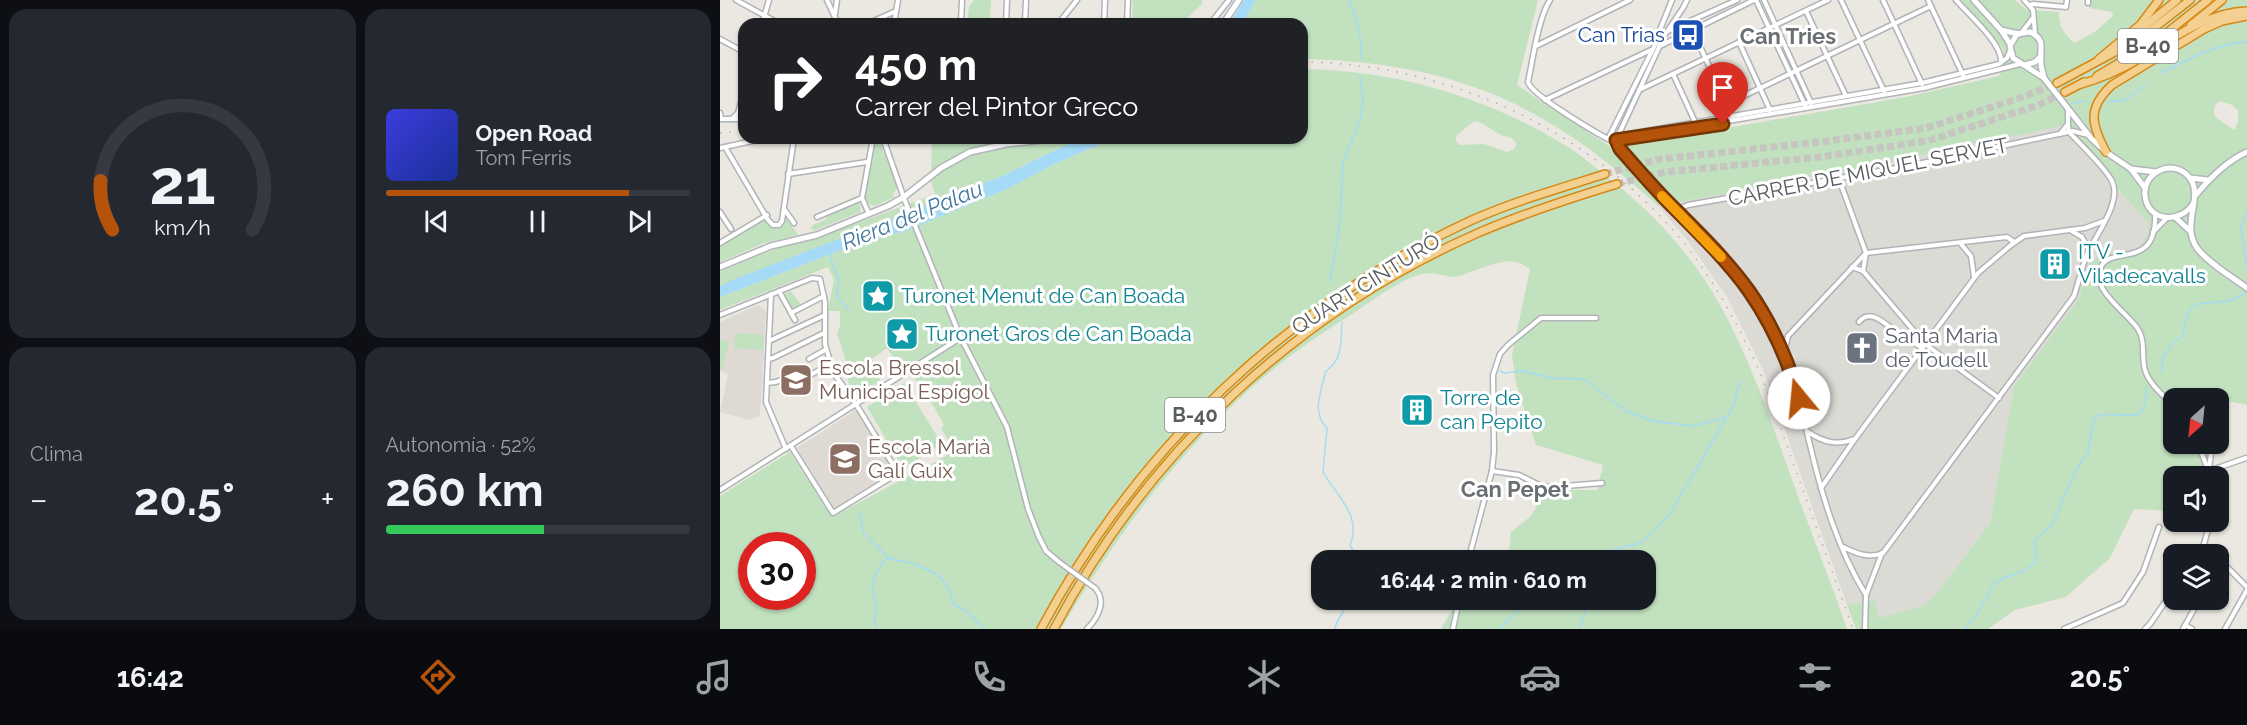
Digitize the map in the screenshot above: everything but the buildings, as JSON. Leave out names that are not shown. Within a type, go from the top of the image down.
[{"type":"highway","points":[[2092,65],[2140,25],[2159,0]]},
{"type":"highway","points":[[2104,58],[2177,0]]},
{"type":"highway","name":"B-40","points":[[2057,83],[2141,38],[2190,0]]},
{"type":"highway","name":"B-40","points":[[2065,92],[2159,39],[2208,0]]},
{"type":"highway","points":[[2177,36],[2222,0]]},
{"type":"highway","points":[[2081,84],[2110,75],[2177,36],[2217,16],[2247,10]]},
{"type":"highway","points":[[2106,152],[2093,118],[2095,108],[2105,91],[2204,29],[2222,21],[2247,16]]},
{"type":"highway","name":"QUART CINTURÓ","points":[[1041,629],[1065,585],[1098,534],[1148,468],[1213,397],[1277,341],[1351,288],[1423,244],[1474,219],[1515,203],[1605,174]]},
{"type":"highway","name":"QUART CINTURÓ","points":[[1054,629],[1106,542],[1159,472],[1226,401],[1286,348],[1347,304],[1425,259],[1524,214],[1617,184]]},
{"type":"street","points":[[736,0],[768,18]]},
{"type":"street","points":[[764,16],[769,0]]},
{"type":"street","points":[[827,0],[835,18]]},
{"type":"street","points":[[836,18],[834,13],[837,0]]},
{"type":"street","points":[[895,18],[898,0]]},
{"type":"street","points":[[1006,18],[1007,0]]},
{"type":"street","points":[[1025,18],[1026,0]]},
{"type":"street","points":[[1063,18],[1077,0]]},
{"type":"street","points":[[1104,18],[1105,0]]},
{"type":"street","points":[[1127,18],[1128,0]]},
{"type":"street","points":[[1215,18],[1229,0]]},
{"type":"street","points":[[1228,18],[1239,0]]},
{"type":"street","points":[[1550,0],[1545,10],[1528,84],[1545,100],[1617,140],[1886,95],[1964,76],[2033,63],[2041,56]]},
{"type":"street","points":[[1536,46],[1630,0]]},
{"type":"street","points":[[1662,41],[1672,0]]},
{"type":"street","points":[[1677,28],[1687,0]]},
{"type":"street","points":[[1668,31],[1737,0]]},
{"type":"street","points":[[1545,100],[1652,49],[1662,41],[1755,0],[1804,104]]},
{"type":"street","points":[[1764,0],[1797,71],[1810,106]]},
{"type":"street","points":[[1640,90],[1828,0]]},
{"type":"street","points":[[1841,0],[1886,95]]},
{"type":"street","points":[[1883,0],[1923,86]]},
{"type":"street","points":[[1928,0],[1964,76]]},
{"type":"street","points":[[1956,0],[2000,50],[2000,64]]},
{"type":"street","points":[[1974,0],[2001,30],[2013,58],[2044,78],[2088,135],[2106,152],[2131,169],[2145,188]]},
{"type":"street","points":[[2024,0],[2066,7],[2067,0]]},
{"type":"street","points":[[961,18],[962,1]]},
{"type":"street","points":[[2032,3],[2035,34],[2042,44],[2044,78]]},
{"type":"street","points":[[1727,104],[1931,6]]},
{"type":"street","points":[[1683,9],[1662,41],[1617,140],[1620,149],[1661,195],[1716,251],[1748,291],[1774,333],[1799,398],[1821,488],[1843,547],[1866,595]]},
{"type":"street","points":[[879,18],[896,10]]},
{"type":"street","points":[[1806,11],[1846,96]]},
{"type":"street","points":[[1964,76],[2000,64],[2007,58],[2010,47],[2032,19]]},
{"type":"street","points":[[1692,29],[1733,119]]},
{"type":"street","points":[[2001,30],[2035,34]]},
{"type":"street","points":[[720,39],[738,49]]},
{"type":"street","points":[[1739,42],[1770,110]]},
{"type":"street","points":[[1608,137],[1652,49]]},
{"type":"street","points":[[1673,74],[1696,125]]},
{"type":"street","points":[[1733,119],[1804,104],[1810,106],[1846,96],[1923,86]]},
{"type":"street","points":[[1865,629],[1866,595],[1883,553],[2071,301],[2089,250],[2103,227],[2114,198],[2113,182],[2069,132],[2068,110]]},
{"type":"street","points":[[720,113],[721,119],[738,119]]},
{"type":"street","points":[[732,119],[738,113]]},
{"type":"street","points":[[2059,135],[2067,126]]},
{"type":"street","name":"CARRER DE MIQUEL SERVET","points":[[1676,210],[1995,149],[2069,132],[2078,131],[2088,135]]},
{"type":"street","points":[[738,144],[723,147],[770,223],[776,225],[782,221],[793,144]]},
{"type":"street","points":[[869,214],[862,198],[872,144]]},
{"type":"street","points":[[885,144],[960,336],[1007,427],[1026,503],[1039,537],[1046,551],[1095,588],[1100,595],[1101,604],[1096,619],[1087,629]]},
{"type":"street","points":[[720,267],[771,246],[817,235],[905,199],[941,168],[970,152],[1006,144]]},
{"type":"street","points":[[2195,196],[2208,180],[2236,157],[2247,152]]},
{"type":"street","points":[[788,174],[867,162]]},
{"type":"street","points":[[2131,169],[2156,172],[2175,169],[2190,178],[2195,196],[2190,231]]},
{"type":"street","points":[[2156,172],[2149,179],[2145,188],[2146,202],[2155,213],[2168,218],[2176,218],[2186,213],[2193,204]]},
{"type":"street","points":[[2190,178],[2208,180]]},
{"type":"street","points":[[1839,179],[1866,254],[1863,271]]},
{"type":"street","points":[[817,217],[862,198]]},
{"type":"street","points":[[783,208],[794,223]]},
{"type":"street","points":[[720,212],[731,228]]},
{"type":"street","points":[[2155,213],[2152,233],[2146,245],[2138,253],[2107,260],[2101,267],[2100,276],[2108,297],[2140,333],[2144,365],[2148,376],[2163,393]]},
{"type":"street","points":[[720,243],[767,215]]},
{"type":"street","points":[[2152,233],[2168,218]]},
{"type":"street","points":[[2176,218],[2190,231],[2197,248],[2209,260],[2247,288]]},
{"type":"street","points":[[1821,488],[1854,439],[1974,279],[2024,236],[2093,226],[2104,221]]},
{"type":"street","points":[[2069,230],[2082,237],[2089,250]]},
{"type":"street","points":[[1784,354],[1788,336],[1866,254],[2007,237],[2014,243]]},
{"type":"street","points":[[1960,243],[1971,256],[1974,279]]},
{"type":"street","points":[[1852,267],[1863,271],[1924,346]]},
{"type":"street","points":[[720,315],[817,278],[822,282],[825,350],[833,372],[898,473],[833,513],[791,446]]},
{"type":"street","points":[[779,291],[795,321]]},
{"type":"street","points":[[771,294],[766,406],[786,449]]},
{"type":"street","points":[[791,314],[824,296]]},
{"type":"street","points":[[769,341],[825,315]]},
{"type":"street","points":[[1858,322],[1862,317],[1875,318],[1899,335],[1924,346],[1999,398]]},
{"type":"street","points":[[1471,550],[1492,471],[1493,375],[1500,354],[1541,318],[1596,318]]},
{"type":"street","points":[[768,359],[824,333]]},
{"type":"street","points":[[1774,333],[1788,336]]},
{"type":"street","points":[[720,490],[856,405],[960,336]]},
{"type":"street","points":[[949,345],[965,346]]},
{"type":"street","points":[[809,359],[825,350]]},
{"type":"street","points":[[805,378],[823,368]]},
{"type":"street","points":[[767,383],[776,382],[797,372],[802,373],[808,386]]},
{"type":"street","points":[[1807,432],[1819,440],[1830,443],[1847,442],[1854,439]]},
{"type":"street","points":[[2221,466],[2246,455]]},
{"type":"street","points":[[1492,471],[1519,475],[1541,486],[1602,483]]},
{"type":"street","points":[[1817,476],[1822,479],[1828,476]]},
{"type":"street","points":[[2064,629],[2123,603],[2143,572],[2159,527]]},
{"type":"street","points":[[2204,544],[2207,532]]},
{"type":"street","points":[[1843,547],[1861,555],[1883,553]]},
{"type":"street","points":[[2224,629],[2247,589],[2229,569]]},
{"type":"street","points":[[2145,629],[2163,605]]},
{"type":"street","points":[[1453,629],[1457,610]]},
{"type":"street","points":[[2192,629],[2184,627],[2193,610]]},
{"type":"shaded area","points":[[2061,126],[2149,224],[2147,235],[2141,246],[2133,250],[2110,254],[2091,262],[2078,300],[2014,387],[1990,523],[1936,594],[1925,605],[1879,618],[1873,600],[1847,605],[1765,374],[1727,297],[1688,241],[1658,206],[1881,164]]},
{"type":"shaded area","points":[[758,305],[766,311],[760,416],[750,420],[720,412],[728,374],[720,371],[720,322]]},
{"type":"shaded area","name":"Escola Marià Galí Guix","points":[[856,410],[894,471],[834,508],[797,448]]},
{"type":"green space","points":[[974,0],[991,0],[990,18],[968,18],[969,7]]},
{"type":"green space","points":[[1133,0],[1202,0],[1202,4],[1187,18],[1132,18]]},
{"type":"green space","points":[[1256,0],[1538,0],[1517,85],[1612,148],[1906,97],[1999,76],[2004,60],[2003,49],[1961,0],[2015,0],[2027,10],[2059,12],[2062,29],[2075,43],[2096,31],[2113,16],[2112,12],[2089,8],[2090,0],[2247,0],[2247,405],[2229,401],[2229,388],[2163,388],[2163,454],[2205,454],[2203,466],[2163,466],[2163,510],[2134,509],[2110,558],[2066,597],[2015,610],[1988,629],[1856,629],[1847,605],[1874,600],[1879,618],[1925,605],[1990,523],[2014,387],[2078,300],[2091,262],[2099,256],[2133,250],[2141,246],[2147,235],[2149,224],[2062,126],[1881,164],[1658,206],[1576,139],[1506,100],[1438,76],[1370,63],[1308,59],[1308,18],[1246,18]],"holes":[[[2221,101],[2232,105],[2238,110],[2238,122],[2234,130],[2215,117],[2215,105]]]},
{"type":"green space","points":[[1308,69],[1370,74],[1404,80],[1469,99],[1531,126],[1568,147],[1632,197],[1674,240],[1711,289],[1743,351],[1762,396],[1847,629],[1441,629],[1452,610],[1656,610],[1656,550],[1509,550],[1511,532],[1531,516],[1546,490],[1597,490],[1603,465],[1536,445],[1516,384],[1512,355],[1530,269],[1511,261],[1455,277],[1428,273],[1415,276],[1375,298],[1295,353],[1254,385],[1181,459],[1148,499],[1117,541],[1061,629],[720,629],[720,496],[790,452],[832,517],[946,456],[953,449],[941,428],[944,425],[933,405],[907,368],[902,370],[887,348],[872,359],[881,383],[858,397],[849,387],[844,367],[846,361],[837,334],[840,326],[840,311],[828,311],[834,280],[828,267],[720,310],[720,297],[859,243],[906,231],[1009,188],[1058,162],[1102,144],[1308,144]],"holes":[[[1474,121],[1482,123],[1515,141],[1514,149],[1507,152],[1484,144],[1459,145],[1456,141],[1456,136]]]},
{"type":"green space","points":[[875,144],[881,144],[898,187],[893,194],[894,197],[875,206],[869,204],[865,197]]},
{"type":"green space","points":[[932,144],[1069,144],[1000,177],[720,286],[720,272],[749,259],[788,245],[810,241],[935,194],[931,181]]},
{"type":"green space","points":[[859,202],[860,212],[813,231],[812,228],[809,229],[825,220],[828,215]]},
{"type":"green space","points":[[784,215],[798,235],[764,243],[720,262],[720,244],[763,218],[770,226],[777,228],[781,226]]},
{"type":"green space","points":[[791,291],[801,305],[792,310],[783,295]]},
{"type":"green space","points":[[735,333],[764,335],[763,350],[734,348]]},
{"type":"green space","points":[[720,339],[729,342],[722,370],[720,369]]},
{"type":"green space","points":[[904,383],[942,444],[903,468],[867,407]]},
{"type":"water","points":[[1244,0],[1256,0],[1246,18],[1233,18]]},
{"type":"water","name":"Riera del Palau","points":[[1069,144],[1102,144],[1058,162],[1009,188],[906,231],[859,243],[720,297],[720,286],[735,279],[1000,177]]},
{"type":"waterway","points":[[1349,0],[1359,29],[1361,59]]},
{"type":"waterway","points":[[2160,73],[2202,53],[2233,43],[2247,42]]},
{"type":"waterway","points":[[1330,281],[1340,221],[1343,162],[1360,120],[1363,101],[1360,76]]},
{"type":"waterway","points":[[2109,102],[2125,100],[2146,85]]},
{"type":"waterway","points":[[2072,103],[2086,101]]},
{"type":"waterway","points":[[2247,211],[2241,227],[2247,268]]},
{"type":"waterway","points":[[829,254],[839,281],[837,296],[849,310]]},
{"type":"waterway","points":[[2161,373],[2163,358],[2172,344],[2183,335],[2190,309],[2197,304],[2230,301],[2247,292]]},
{"type":"waterway","points":[[1342,322],[1338,355],[1336,361],[1326,371],[1318,408],[1322,422],[1327,428],[1323,472],[1350,515],[1353,524],[1350,545],[1353,550]]},
{"type":"waterway","points":[[1500,371],[1504,373],[1523,371],[1551,378],[1584,379],[1626,411],[1653,421],[1693,426],[1727,417],[1737,399],[1735,394],[1741,382]]},
{"type":"waterway","points":[[1965,629],[1978,613],[1993,585],[1999,580],[2024,571],[2036,562],[2035,540],[2052,525],[2076,470],[2088,452],[2094,418],[2106,414],[2138,414],[2144,406],[2147,387]]},
{"type":"waterway","points":[[1613,550],[1640,543],[1669,515],[1726,419]]},
{"type":"waterway","points":[[860,512],[863,532],[888,557],[873,582],[876,611],[874,621],[877,629]]},
{"type":"waterway","points":[[888,557],[920,566],[940,577],[948,587],[953,604],[965,610],[985,629]]},
{"type":"waterway","points":[[1335,629],[1344,610]]},
{"type":"waterway","points":[[1499,629],[1520,610]]},
{"type":"waterway","points":[[1580,629],[1585,610]]},
{"type":"tunnel","points":[[1605,174],[1660,159],[1926,128],[2023,97],[2055,84]]},
{"type":"tunnel","points":[[1617,184],[1665,172],[1820,157],[1927,141],[2036,106],[2065,92]]},
{"type":"railway","points":[[1308,62],[1354,65],[1405,74],[1455,88],[1504,106],[1550,130],[1594,158],[1634,191],[1671,228],[1692,253],[1710,280],[1757,365],[1853,629]]},
{"type":"railway","points":[[720,133],[738,131]]},
{"type":"slow traffic","points":[[1662,196],[1721,257]]},
{"type":"place","name":"Can Trias","points":[[1688,35]]},
{"type":"place","name":"ITV - Viladecavalls","points":[[2055,264]]},
{"type":"place","name":"Turonet Menut de Can Boada","points":[[878,296]]},
{"type":"place","name":"Turonet Gros de Can Boada","points":[[902,334]]},
{"type":"place","name":"Santa Maria de Toudell","points":[[1862,348]]},
{"type":"place","name":"Escola Bressol Municipal Espígol","points":[[796,380]]},
{"type":"place","name":"Torre de can Pepito","points":[[1417,410]]},
{"type":"place","name":"Escola Marià Galí Guix","points":[[845,459]]},
{"type":"district","name":"Can Tries","points":[[1788,36]]},
{"type":"district","name":"Can Pepet","points":[[1515,489]]},
{"type":"route","points":[[1723,124],[1616,140],[1616,143],[1661,195],[1716,251],[1748,291],[1768,322],[1784,354],[1799,398]]}]
